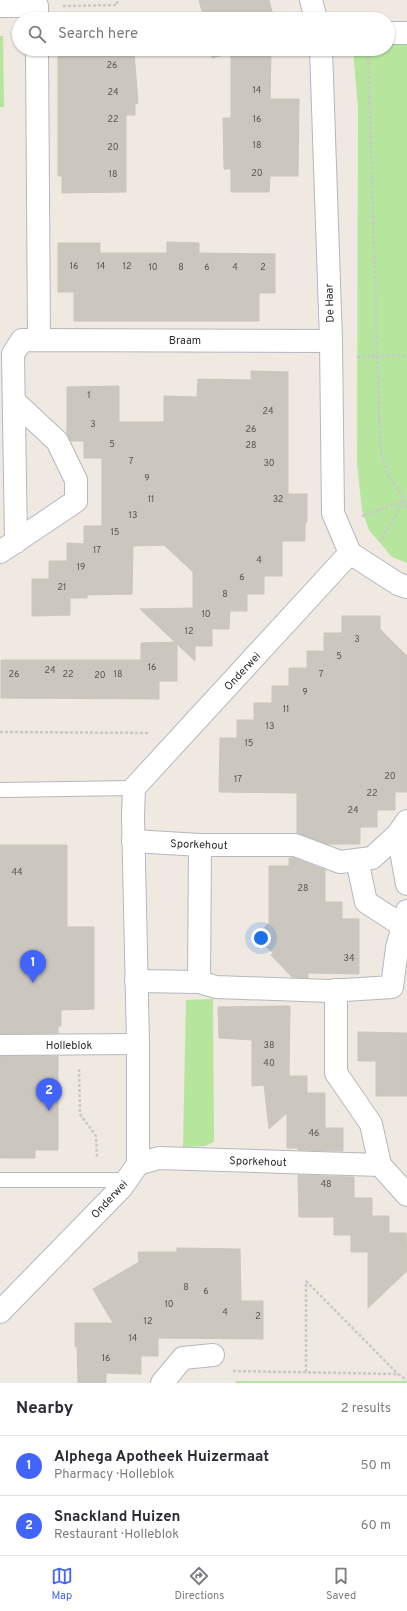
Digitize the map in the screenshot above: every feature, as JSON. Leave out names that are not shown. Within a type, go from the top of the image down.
[{"type":"street","points":[[310,0],[314,12]]},
{"type":"street","points":[[0,6],[32,12]]},
{"type":"street","points":[[395,33],[407,33]]},
{"type":"street","points":[[37,56],[39,340]]},
{"type":"street","name":"De Haar","points":[[320,56],[331,349],[333,513],[338,525],[358,559]]},
{"type":"street","name":"Braam","points":[[8,547],[14,401],[13,354],[22,340],[331,349]]},
{"type":"street","name":"Braam","points":[[8,547],[76,501],[76,480],[56,441],[14,401]]},
{"type":"street","points":[[358,559],[398,584],[407,587]]},
{"type":"street","name":"Onderwei","points":[[134,788],[185,733],[358,559]]},
{"type":"street","points":[[132,1172],[138,1044],[133,841],[134,788]]},
{"type":"street","name":"Sporkehout","points":[[133,841],[200,845],[295,846],[340,862],[372,858],[402,827]]},
{"type":"street","name":"Sporkehout","points":[[402,827],[407,884]]},
{"type":"street","points":[[199,982],[200,845]]},
{"type":"street","points":[[136,981],[199,982],[216,987],[336,990],[399,987],[397,948],[406,917],[366,902],[357,860]]},
{"type":"street","points":[[336,990],[336,1073],[371,1124],[380,1165],[407,1195]]},
{"type":"street","name":"Holleblok","points":[[0,1045],[138,1044]]},
{"type":"street","name":"Sporkehout","points":[[132,1172],[159,1158],[380,1165]]},
{"type":"street","name":"Onderwei","points":[[0,1312],[122,1187],[132,1172]]},
{"type":"street","points":[[162,1383],[183,1358],[213,1355]]},
{"type":"lane","points":[[0,790],[134,788]]},
{"type":"lane","points":[[0,1180],[98,1180],[132,1172]]},
{"type":"path","points":[[47,12],[117,5],[117,0]]},
{"type":"path","points":[[368,56],[380,446],[386,471],[404,501],[407,510]]},
{"type":"path","points":[[331,349],[377,358],[407,355]]},
{"type":"path","points":[[338,525],[404,501]]},
{"type":"path","points":[[358,559],[404,501]]},
{"type":"path","points":[[0,732],[185,733]]},
{"type":"path","points":[[79,1045],[80,1114],[96,1136],[98,1180]]},
{"type":"path","points":[[306,1372],[306,1280],[398,1374],[407,1380]]},
{"type":"path","points":[[213,1355],[229,1371],[398,1374]]},
{"type":"green space","points":[[0,36],[3,36],[4,107],[0,107]]},
{"type":"green space","points":[[407,41],[407,563],[392,557],[369,530],[362,510],[357,464],[358,108],[354,56],[395,56],[395,42]]},
{"type":"green space","points":[[213,999],[214,1142],[205,1146],[183,1147],[186,1000]]},
{"type":"green space","points":[[236,1381],[407,1381],[407,1383],[235,1383]]},
{"type":"building","points":[[199,0],[269,0],[272,12],[202,12]]},
{"type":"building","points":[[58,56],[134,56],[138,103],[135,104],[135,115],[126,115],[126,192],[62,193],[62,176],[58,176]]},
{"type":"building","points":[[231,56],[271,56],[270,99],[299,99],[298,176],[270,176],[269,192],[231,192],[231,169],[224,169],[223,118],[231,118]]},
{"type":"building","points":[[167,242],[199,243],[199,253],[275,254],[275,293],[259,293],[259,321],[74,321],[74,292],[58,292],[58,243],[100,243],[100,253],[167,253]]},
{"type":"building","points":[[251,371],[288,372],[288,494],[307,494],[305,541],[282,541],[282,576],[264,576],[264,594],[247,594],[247,611],[230,611],[229,629],[212,629],[212,646],[195,646],[195,661],[177,644],[177,681],[159,681],[159,699],[1,698],[1,660],[141,660],[141,643],[175,642],[140,609],[193,608],[193,572],[164,545],[133,546],[132,594],[87,595],[87,598],[70,598],[70,615],[32,616],[32,579],[49,579],[49,561],[67,561],[67,543],[84,544],[84,526],[102,526],[102,458],[84,458],[84,441],[71,441],[67,434],[67,387],[119,386],[119,422],[164,422],[164,396],[197,397],[198,379],[251,380]]},
{"type":"building","points":[[342,616],[380,616],[380,629],[407,656],[407,792],[395,792],[395,810],[377,810],[377,827],[360,827],[360,844],[327,844],[297,833],[297,793],[219,792],[220,738],[237,738],[237,720],[254,720],[254,703],[272,703],[272,686],[289,686],[289,668],[307,668],[307,651],[324,651],[324,633],[342,633]]},
{"type":"building","points":[[0,845],[67,845],[67,927],[94,927],[94,1009],[61,1010],[61,1026],[58,1026],[58,1033],[0,1034]]},
{"type":"building","points":[[289,858],[294,858],[325,870],[325,902],[342,902],[342,919],[359,919],[359,974],[308,973],[308,978],[292,977],[271,955],[273,953],[255,937],[269,923],[269,866],[289,866]]},
{"type":"building","points":[[290,1006],[289,1076],[307,1076],[307,1093],[325,1093],[325,1128],[343,1128],[343,1151],[298,1150],[298,1148],[287,1148],[287,1113],[269,1129],[264,1085],[252,1086],[252,1040],[219,1038],[218,1007]]},
{"type":"building","points":[[358,1032],[407,1033],[407,1096],[376,1096],[376,1061],[358,1061]]},
{"type":"building","points":[[0,1056],[58,1056],[58,1150],[35,1150],[35,1158],[0,1158]]},
{"type":"building","points":[[298,1175],[354,1177],[354,1198],[372,1198],[372,1216],[389,1216],[389,1233],[406,1233],[407,1271],[368,1308],[368,1252],[351,1252],[351,1235],[334,1235],[334,1217],[299,1217]]},
{"type":"building","points":[[177,1248],[240,1249],[241,1301],[263,1301],[263,1339],[158,1338],[158,1356],[141,1356],[141,1374],[106,1373],[106,1383],[78,1383],[75,1323],[113,1323],[93,1289],[139,1262],[138,1252],[177,1252]]},
{"type":"place","name":"Alphega Apotheek Huizermaat","points":[[33,983]]},
{"type":"place","name":"Snackland Huizen","points":[[49,1111]]}]
